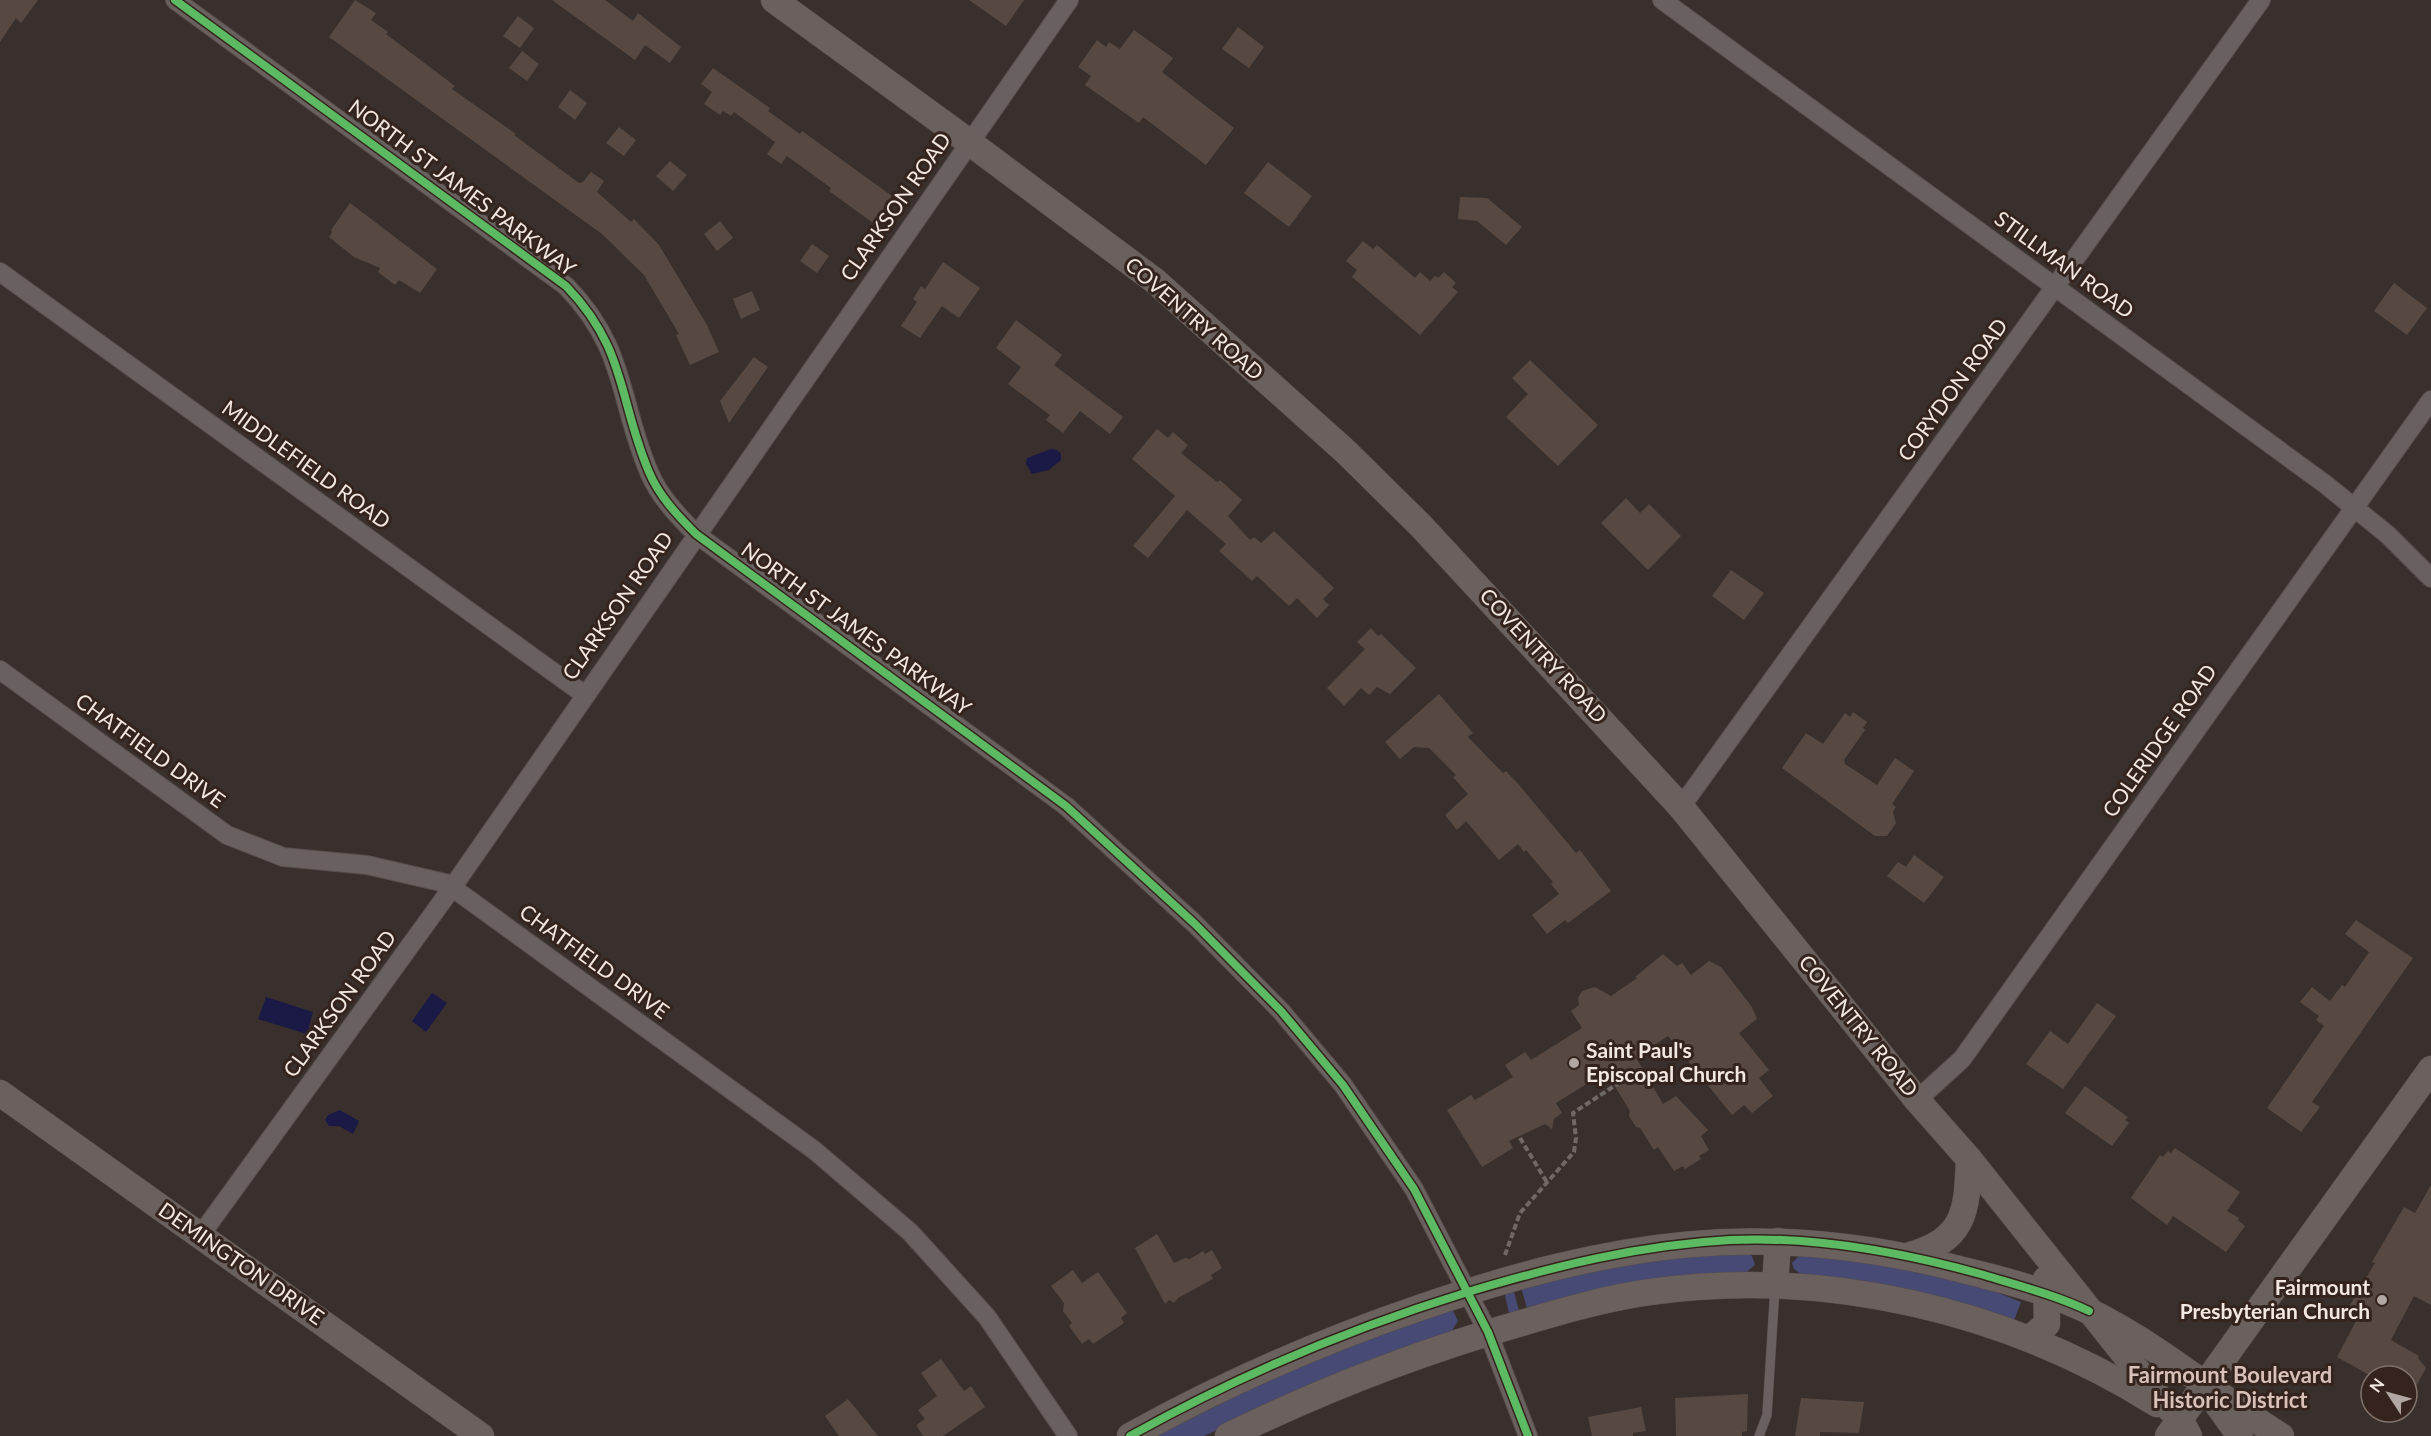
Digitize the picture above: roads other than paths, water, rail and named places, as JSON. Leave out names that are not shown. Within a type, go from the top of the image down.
[{"type":"street","name":"NORTH ST JAMES PARKWAY","points":[[175,0],[555,276],[593,317],[611,349],[649,473],[665,500],[696,534],[1066,806],[1195,924],[1281,1011],[1343,1085],[1414,1189],[1488,1332],[1528,1436]]},
{"type":"street","name":"COVENTRY ROAD","points":[[774,0],[1155,281],[1345,451],[1483,591],[1682,807],[1917,1100],[1969,1159],[2161,1400],[2179,1430]]},
{"type":"street","name":"CLARKSON ROAD","points":[[200,1236],[454,885],[1069,0]]},
{"type":"street","name":"STILLMAN ROAD","points":[[1662,0],[2056,286],[2354,507],[2388,535],[2431,578]]},
{"type":"street","name":"CORYDON ROAD","points":[[1682,807],[2260,0]]},
{"type":"street","name":"MIDDLEFIELD ROAD","points":[[0,272],[585,695]]},
{"type":"street","name":"COLERIDGE ROAD","points":[[1917,1100],[1962,1059],[2431,400]]},
{"type":"street","name":"CHATFIELD DRIVE","points":[[0,670],[227,835],[283,858],[367,865],[454,885],[459,893],[814,1150],[910,1232],[987,1317],[1068,1436]]},
{"type":"street","points":[[2179,1430],[2204,1385],[2431,1069]]},
{"type":"street","name":"DEMINGTON DRIVE","points":[[0,1093],[481,1436]]},
{"type":"street","points":[[1907,1256],[1938,1245],[1957,1228],[1966,1204],[1969,1159]]},
{"type":"street","points":[[1130,1436],[1236,1382],[1318,1346],[1468,1292],[1545,1269],[1609,1254],[1668,1245],[1730,1240],[1846,1246],[1907,1256],[2048,1294],[2089,1311],[2281,1436]]},
{"type":"street","points":[[1775,1286],[1778,1241]]},
{"type":"street","points":[[2029,1339],[2047,1324],[2048,1294],[2042,1252]]},
{"type":"street","points":[[1228,1436],[1350,1381],[1488,1332],[1583,1305],[1650,1292],[1717,1286],[1775,1286],[1838,1290],[1907,1302],[1976,1320],[2029,1339],[2140,1394],[2179,1430],[2202,1436]]},
{"type":"street","points":[[2204,1385],[2240,1436]]},
{"type":"lane","points":[[1759,1436],[1767,1415],[1775,1286]]},
{"type":"place","name":"Saint Paul's Episcopal Church","points":[[1574,1063]]},
{"type":"place","name":"Fairmount Presbyterian Church","points":[[2382,1300]]},
{"type":"district","name":"Fairmount Boulevard Historic District","points":[[2230,1388]]}]
